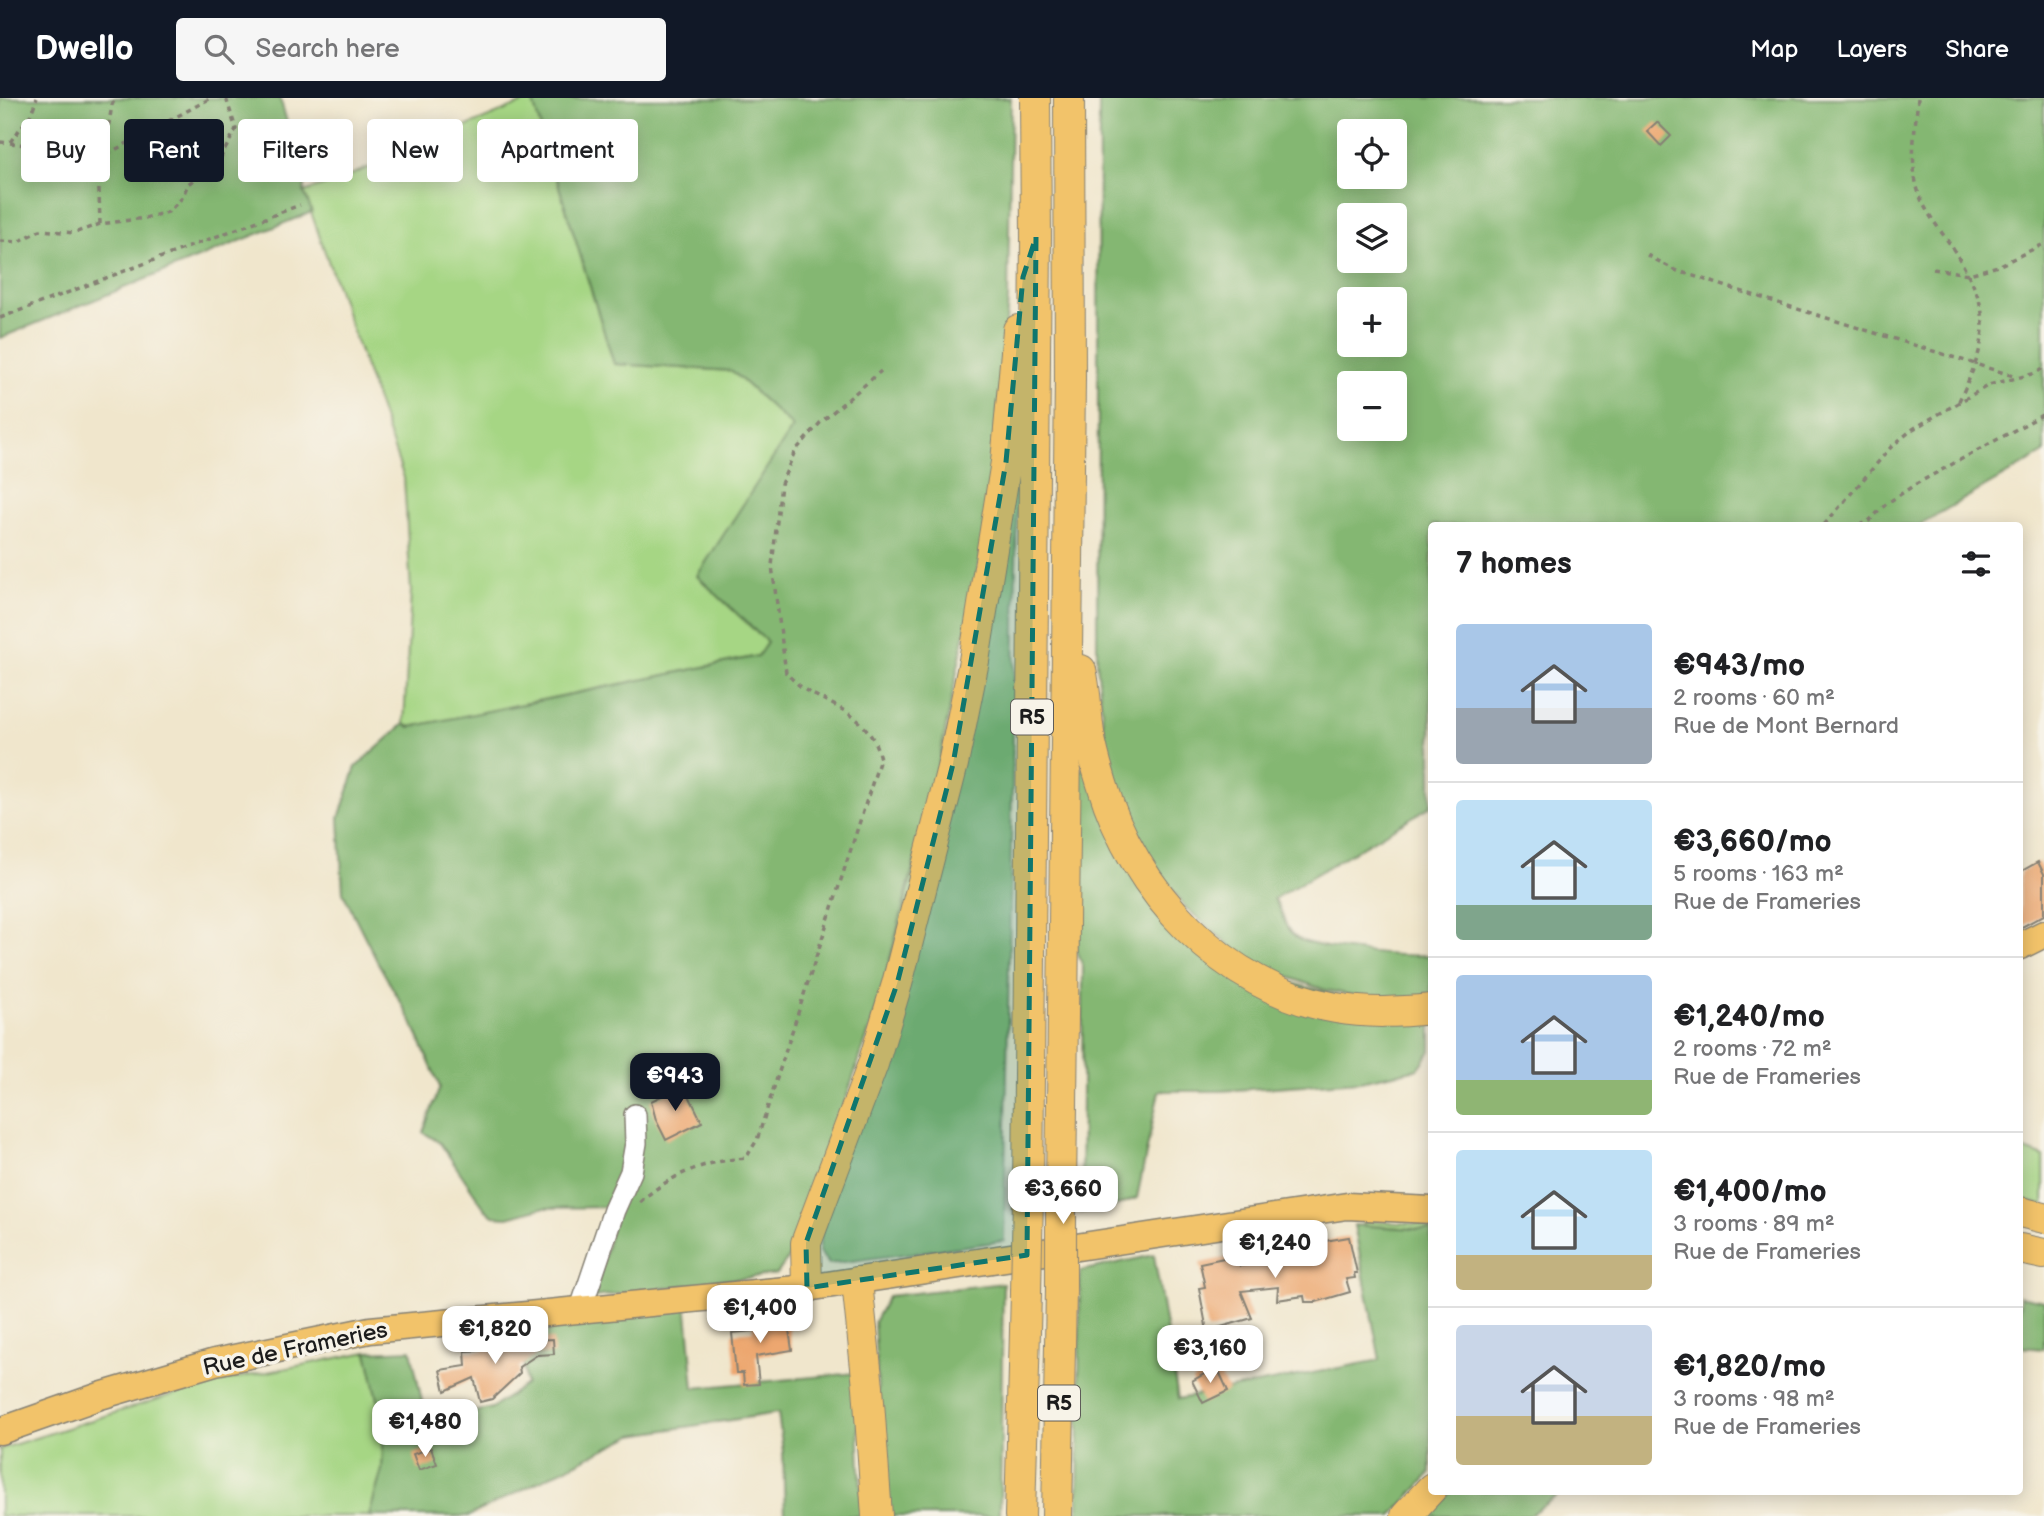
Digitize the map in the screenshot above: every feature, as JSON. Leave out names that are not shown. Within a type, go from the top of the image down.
[{"type":"highway","name":"R5","points":[[1020,1516],[1028,1196],[1035,98]]},
{"type":"highway","name":"R5","points":[[1056,1516],[1061,1289],[1070,393],[1069,98]]},
{"type":"highway","points":[[807,1288],[806,1242],[873,1064],[953,764],[974,661],[1006,461],[1023,277],[1036,237]]},
{"type":"highway","points":[[1067,621],[1082,673],[1090,736],[1103,787],[1124,836],[1145,875],[1173,913],[1202,942],[1239,970],[1285,993],[1335,1008],[1391,1013],[1428,1009]]},
{"type":"highway","points":[[2023,1213],[2044,1218]]},
{"type":"highway","points":[[2023,1250],[2044,1254]]},
{"type":"highway","points":[[857,1282],[877,1516]]},
{"type":"highway","points":[[1406,1516],[1428,1492]]},
{"type":"main road","points":[[2023,944],[2044,934]]},
{"type":"main road","name":"Rue de Frameries","points":[[0,1431],[100,1396],[215,1362],[370,1330],[857,1282],[1347,1206],[1428,1210]]},
{"type":"street","points":[[580,1311],[614,1209],[631,1172],[636,1143],[635,1115]]},
{"type":"path","points":[[10,142],[30,116],[37,98]]},
{"type":"path","points":[[109,119],[115,98]]},
{"type":"path","points":[[110,153],[211,98]]},
{"type":"path","points":[[0,241],[18,242],[40,230],[74,233],[100,224],[168,212],[182,198],[188,184],[220,159],[230,145],[236,129],[226,98]]},
{"type":"path","points":[[1918,98],[1913,168],[1922,199],[1969,274],[1981,307],[1984,328],[1980,352],[1958,403]]},
{"type":"path","points":[[0,142],[21,144]]},
{"type":"path","points":[[99,182],[100,224]]},
{"type":"path","points":[[0,318],[300,205]]},
{"type":"path","points":[[1933,269],[1969,274],[1998,266],[2044,244]]},
{"type":"path","points":[[1647,255],[1675,270],[2017,377]]},
{"type":"path","points":[[1827,522],[1892,446],[1913,429],[1989,385],[2036,373],[2044,367]]},
{"type":"path","points":[[632,1209],[671,1178],[723,1160],[746,1158],[757,1140],[880,759],[876,741],[861,724],[838,705],[805,690],[786,673],[772,566],[782,484],[795,451],[820,423],[881,371]]},
{"type":"path","points":[[1866,522],[1886,504],[1916,484],[2044,414]]},
{"type":"highlighted area","points":[[1036,237],[1027,1255],[807,1288],[806,1243],[897,984],[953,764],[1006,462],[1023,277]]},
{"type":"green space","points":[[0,98],[280,98],[286,119],[238,119],[238,182],[304,182],[304,192],[312,212],[0,338]]},
{"type":"green space","points":[[1011,98],[1008,300],[984,538],[938,767],[880,999],[807,1213],[789,1257],[777,1274],[594,1297],[617,1207],[541,1208],[508,1217],[493,1216],[485,1209],[440,1143],[423,1132],[440,1087],[411,1020],[377,961],[343,893],[339,818],[356,767],[404,724],[410,727],[758,656],[767,642],[697,576],[793,427],[732,371],[614,364],[558,182],[638,182],[638,119],[538,119],[532,99]]},
{"type":"green space","points":[[1099,98],[2044,98],[2044,453],[1924,522],[1428,522],[1428,808],[1274,899],[1291,933],[1305,942],[1361,952],[1428,955],[1428,998],[1368,998],[1325,990],[1274,972],[1242,956],[1185,907],[1150,858],[1122,802],[1104,733],[1097,663]]},
{"type":"green space","points":[[532,99],[538,119],[484,119]]},
{"type":"green space","points":[[477,122],[477,182],[558,182],[614,364],[732,371],[794,428],[697,576],[768,642],[758,656],[410,727],[404,724],[411,591],[404,478],[304,192],[333,182],[353,182],[353,174],[367,168],[367,182],[463,182],[463,128]]},
{"type":"green space","points":[[1018,456],[1004,1241],[829,1264],[819,1252],[821,1234]]},
{"type":"green space","points":[[1089,767],[1212,960],[1428,1022],[1428,1055],[1418,1069],[1360,1081],[1221,1091],[1159,1091],[1137,1198],[1115,1206],[1081,1212],[1083,967],[1077,951],[1078,771]]},
{"type":"green space","points":[[2023,1149],[2044,1157],[2044,1205],[2023,1201]]},
{"type":"green space","points":[[1363,1221],[1428,1225],[1428,1230],[1362,1225]]},
{"type":"green space","points":[[1354,1225],[1428,1230],[1428,1476],[1392,1516],[1078,1516],[1080,1271],[1154,1255],[1178,1399],[1380,1360]]},
{"type":"green space","points":[[1003,1283],[1000,1516],[885,1516],[874,1322],[888,1296]]},
{"type":"green space","points":[[2023,1297],[2044,1301],[2044,1349],[2023,1347]]},
{"type":"green space","points":[[686,1300],[694,1388],[856,1373],[862,1516],[785,1516],[783,1452],[778,1413],[633,1435],[469,1516],[369,1516],[382,1470],[384,1425],[367,1352],[411,1350],[426,1420],[450,1418],[492,1408],[526,1384],[521,1338],[585,1321]]},
{"type":"green space","points":[[367,1352],[384,1425],[382,1470],[369,1516],[0,1516],[0,1449],[203,1385]]},
{"type":"green space","points":[[1448,1495],[1558,1495],[1528,1516],[1428,1516]]},
{"type":"building","points":[[1657,122],[1671,136],[1661,146],[1647,131]]},
{"type":"building","points":[[2038,862],[2044,874],[2044,915],[2023,926],[2023,870]]},
{"type":"building","points":[[684,1085],[702,1122],[666,1140],[656,1120],[651,1101]]},
{"type":"building","points":[[1349,1237],[1357,1273],[1354,1273],[1355,1278],[1346,1279],[1350,1292],[1316,1302],[1305,1302],[1304,1296],[1277,1300],[1278,1287],[1241,1291],[1252,1318],[1207,1331],[1199,1288],[1205,1287],[1200,1263],[1238,1255],[1240,1266],[1310,1257],[1307,1244]]},
{"type":"building","points":[[787,1316],[792,1350],[756,1356],[759,1384],[744,1385],[743,1373],[736,1373],[732,1333],[753,1331],[752,1321]]},
{"type":"building","points":[[553,1339],[554,1354],[537,1355],[519,1367],[520,1373],[492,1399],[480,1402],[474,1378],[445,1391],[440,1370],[466,1366],[465,1351],[484,1350],[484,1343]]},
{"type":"building","points":[[1217,1367],[1228,1391],[1203,1403],[1192,1381]]},
{"type":"building","points":[[431,1448],[437,1464],[419,1470],[413,1454]]}]
